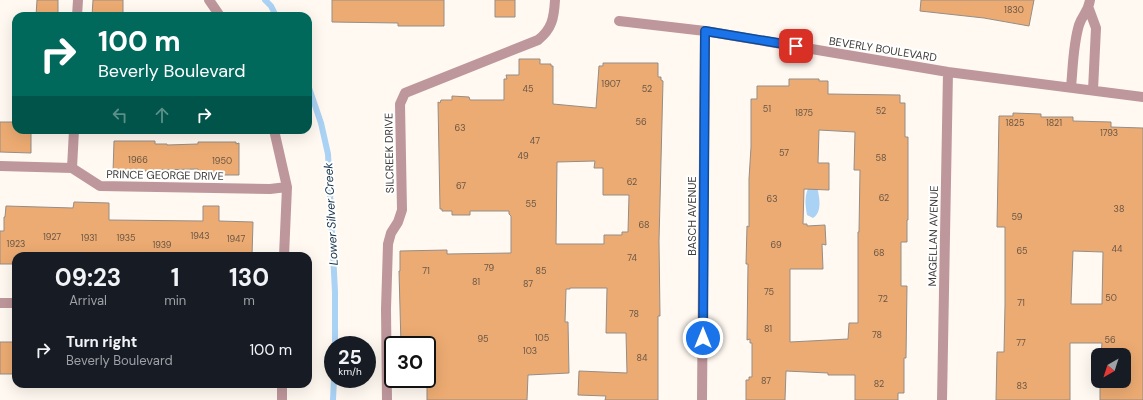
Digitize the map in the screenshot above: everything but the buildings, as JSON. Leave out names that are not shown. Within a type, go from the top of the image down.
[{"type":"street","points":[[77,12],[78,0]]},
{"type":"street","points":[[209,0],[217,12]]},
{"type":"street","name":"SILCREEK DRIVE","points":[[388,400],[386,309],[388,244],[391,233],[398,222],[402,210],[400,104],[405,93],[538,40],[546,34],[552,24],[555,0]]},
{"type":"street","points":[[1071,87],[1079,24],[1090,4]]},
{"type":"street","points":[[1090,4],[1096,28],[1093,90]]},
{"type":"street","name":"BEVERLY BOULEVARD","points":[[619,20],[705,31],[948,72],[1143,96]]},
{"type":"street","name":"BASCH AVENUE","points":[[702,400],[705,31]]},
{"type":"street","name":"MAGELLAN AVENUE","points":[[942,400],[948,72]]},
{"type":"street","points":[[0,166],[72,168],[74,134]]},
{"type":"street","points":[[275,134],[286,187],[284,252]]},
{"type":"street","name":"PRINCE GEORGE DRIVE","points":[[72,168],[100,186],[270,189],[286,187]]},
{"type":"street","points":[[0,303],[12,303]]},
{"type":"street","points":[[282,388],[282,400]]},
{"type":"water","points":[[810,185],[817,187],[819,199],[818,212],[813,218],[807,215],[806,207],[806,196]]},
{"type":"waterway","name":"Lower Silver Creek","points":[[265,0],[274,12]]},
{"type":"waterway","name":"Lower Silver Creek","points":[[312,97],[321,123],[328,154],[335,292],[335,336]]},
{"type":"waterway","name":"Lower Silver Creek","points":[[333,400],[334,388]]},
{"type":"route","points":[[703,338],[705,31],[796,46]]}]
